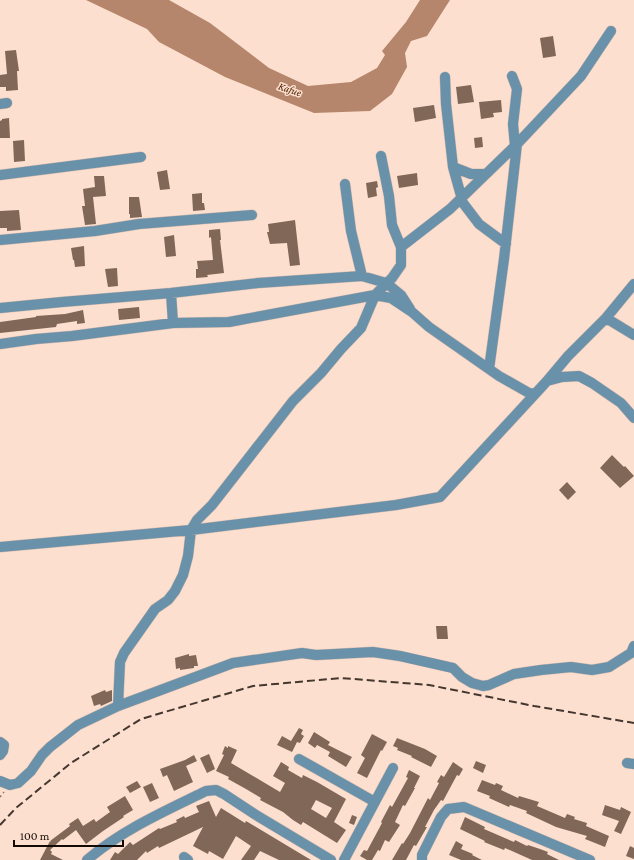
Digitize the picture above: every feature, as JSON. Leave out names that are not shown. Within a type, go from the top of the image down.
[{"type":"street","points":[[401,248],[450,209],[516,145],[580,76],[611,31]]},
{"type":"street","points":[[489,369],[506,244],[516,145],[512,124],[517,89],[512,76]]},
{"type":"street","points":[[446,77],[446,104],[454,167],[463,203],[479,224],[506,244]]},
{"type":"street","points":[[118,706],[120,662],[124,653],[144,623],[156,609],[168,600],[175,591],[183,575],[188,556],[191,530],[197,520],[212,505],[293,401],[321,373],[361,328],[375,295],[392,278],[401,265],[401,248],[392,225],[389,196],[381,156]]},
{"type":"street","points":[[0,175],[141,157]]},
{"type":"street","points":[[501,159],[509,162],[514,168]]},
{"type":"street","points":[[454,167],[471,174],[485,174]]},
{"type":"street","points":[[345,184],[351,231],[362,276]]},
{"type":"street","points":[[0,240],[95,231],[139,224],[252,215]]},
{"type":"street","points":[[0,308],[171,293],[258,283],[362,276],[386,283],[401,295],[412,312]]},
{"type":"street","points":[[0,548],[191,530],[396,505],[440,497],[547,381],[568,356],[606,318],[634,284]]},
{"type":"street","points":[[171,293],[173,323]]},
{"type":"street","points":[[0,344],[173,323],[229,322],[375,295],[391,298],[412,312],[429,328],[489,369],[528,393],[535,394]]},
{"type":"street","points":[[606,318],[634,335]]},
{"type":"street","points":[[547,381],[562,377],[579,376],[592,382],[621,404],[634,418]]},
{"type":"street","points":[[0,780],[10,785],[18,783],[31,771],[42,756],[68,732],[78,725],[118,706],[233,663],[287,655],[373,652],[400,656],[453,668],[462,677],[483,686],[489,685],[514,674],[571,666],[592,670],[609,667],[631,653],[634,646]]},
{"type":"street","points":[[0,742],[4,745],[3,751],[0,755]]},
{"type":"street","points":[[299,759],[375,802]]},
{"type":"street","points":[[344,860],[393,768]]},
{"type":"street","points":[[87,860],[98,850],[140,823],[206,791],[216,790],[331,860]]},
{"type":"street","points":[[422,860],[422,855],[441,817],[448,809],[464,807],[590,860]]},
{"type":"water","name":"Kafue","points":[[86,0],[169,0],[210,23],[269,68],[308,86],[351,82],[377,68],[385,55],[382,51],[406,22],[420,0],[450,0],[427,36],[411,41],[405,53],[407,67],[392,94],[370,111],[314,113],[225,77],[159,42],[147,29]]},
{"type":"building","points":[[553,36],[556,56],[543,58],[540,38]]},
{"type":"building","points":[[16,50],[19,71],[17,71],[18,90],[6,91],[6,87],[0,87],[0,75],[7,74],[5,51]]},
{"type":"building","points":[[471,85],[474,102],[458,104],[456,87]]},
{"type":"building","points":[[501,100],[502,112],[493,113],[494,117],[481,119],[479,102]]},
{"type":"building","points":[[434,105],[436,118],[415,122],[413,108]]},
{"type":"building","points":[[9,118],[10,138],[0,138],[0,121],[2,119]]},
{"type":"building","points":[[482,137],[483,147],[475,148],[474,138]]},
{"type":"building","points":[[24,140],[25,161],[14,162],[13,141]]},
{"type":"building","points":[[167,170],[170,189],[160,190],[157,172]]},
{"type":"building","points":[[417,173],[418,185],[399,188],[397,176]]},
{"type":"building","points":[[94,176],[104,176],[106,196],[93,197],[96,224],[85,225],[82,206],[85,206],[83,189],[95,187]]},
{"type":"building","points":[[377,181],[377,196],[368,198],[366,183]]},
{"type":"building","points":[[202,193],[202,203],[204,203],[205,210],[193,211],[192,194]]},
{"type":"building","points":[[129,197],[139,197],[142,217],[130,218]]},
{"type":"building","points":[[19,210],[21,230],[7,231],[7,228],[0,228],[0,211]]},
{"type":"building","points":[[295,220],[300,265],[290,266],[287,243],[270,244],[267,232],[269,232],[268,224]]},
{"type":"building","points":[[220,229],[224,273],[196,278],[196,269],[198,269],[197,261],[213,260],[209,230]]},
{"type":"building","points":[[174,235],[176,256],[166,257],[164,237]]},
{"type":"building","points":[[84,246],[85,266],[75,267],[71,248]]},
{"type":"building","points":[[117,268],[118,286],[108,287],[105,269]]},
{"type":"building","points":[[139,307],[140,318],[119,320],[118,309]]},
{"type":"building","points":[[83,310],[85,323],[77,324],[77,321],[57,324],[56,327],[0,333],[0,322],[36,316],[65,314]]},
{"type":"building","points":[[612,455],[634,476],[620,488],[600,468]]},
{"type":"building","points":[[567,482],[576,492],[568,500],[559,490]]},
{"type":"building","points":[[436,626],[447,626],[448,639],[437,639]]},
{"type":"building","points":[[189,654],[189,656],[196,655],[198,666],[180,670],[180,668],[176,669],[175,658]]},
{"type":"building","points":[[105,690],[106,692],[112,690],[112,701],[101,706],[100,704],[94,706],[91,696]]},
{"type":"building","points":[[299,728],[303,730],[301,734],[304,736],[300,743],[297,742],[292,752],[277,745],[282,736],[291,741]]},
{"type":"building","points":[[314,732],[330,742],[328,745],[352,757],[346,767],[328,756],[330,752],[317,745],[315,748],[308,743]]},
{"type":"building","points":[[372,734],[387,742],[382,751],[381,750],[367,778],[357,773],[365,758],[361,755]]},
{"type":"building","points":[[397,738],[425,749],[437,756],[431,767],[411,757],[412,756],[397,750],[398,748],[393,746]]},
{"type":"building","points":[[225,746],[237,750],[231,763],[280,792],[285,783],[273,776],[281,762],[289,767],[288,770],[302,778],[303,775],[346,799],[334,822],[346,830],[337,843],[303,822],[301,825],[283,812],[260,800],[261,798],[228,779],[229,777],[216,771],[224,755],[222,754]],"holes":[[[316,800],[332,808],[326,818],[311,809]]]},
{"type":"building","points":[[209,754],[215,769],[207,773],[200,758]]},
{"type":"building","points":[[194,755],[197,761],[186,766],[193,782],[174,791],[167,775],[163,777],[160,769]]},
{"type":"building","points":[[476,761],[486,765],[483,773],[473,768]]},
{"type":"building","points":[[453,762],[463,769],[459,776],[457,775],[443,801],[441,800],[434,810],[425,827],[427,827],[416,846],[414,845],[406,860],[392,860],[410,833],[428,798],[430,800],[439,783],[437,782],[441,775],[444,777]]},
{"type":"building","points":[[409,770],[420,776],[415,788],[405,806],[403,805],[395,822],[400,825],[389,842],[385,840],[380,851],[378,850],[372,860],[367,860],[360,856],[364,850],[367,851],[390,805],[392,807],[408,778],[406,777]]},
{"type":"building","points":[[482,780],[495,785],[496,783],[503,786],[501,790],[518,798],[519,796],[539,802],[537,806],[565,818],[567,814],[575,817],[574,819],[587,823],[586,826],[609,836],[605,847],[585,839],[587,836],[556,827],[526,813],[527,811],[510,805],[509,807],[489,798],[490,796],[477,791]]},
{"type":"building","points":[[137,781],[141,787],[130,793],[126,787]]},
{"type":"building","points":[[152,783],[159,798],[150,802],[143,787]]},
{"type":"building","points":[[125,796],[133,810],[123,816],[124,817],[86,844],[76,830],[63,840],[62,839],[50,850],[52,852],[51,854],[63,860],[40,860],[50,841],[70,826],[69,824],[78,818],[83,826],[94,819],[96,822],[110,812],[107,807]]},
{"type":"building","points":[[209,801],[216,817],[221,808],[245,823],[246,821],[311,860],[279,860],[260,851],[254,860],[241,860],[251,846],[236,836],[223,859],[209,851],[208,854],[193,846],[203,827],[159,848],[158,846],[147,853],[146,851],[137,860],[110,860],[115,852],[118,854],[130,842],[133,845],[159,828],[160,829],[177,822],[176,820],[184,816],[185,818],[199,812],[196,806]]},
{"type":"building","points":[[605,805],[620,810],[621,807],[631,812],[621,834],[614,831],[619,821],[602,815]]},
{"type":"building","points":[[352,815],[357,817],[354,825],[349,823]]},
{"type":"building","points":[[465,817],[485,827],[484,829],[514,842],[515,840],[527,846],[528,845],[548,852],[547,854],[559,860],[532,860],[505,848],[504,850],[484,842],[485,841],[460,829]]},
{"type":"building","points":[[456,841],[463,845],[461,849],[482,860],[461,860],[449,855]]},
{"type":"building","points":[[630,846],[634,848],[634,859],[626,856]]},
{"type":"railway","points":[[0,825],[16,808],[71,763],[141,719],[253,686],[341,678],[429,685],[534,706],[634,723]]}]
